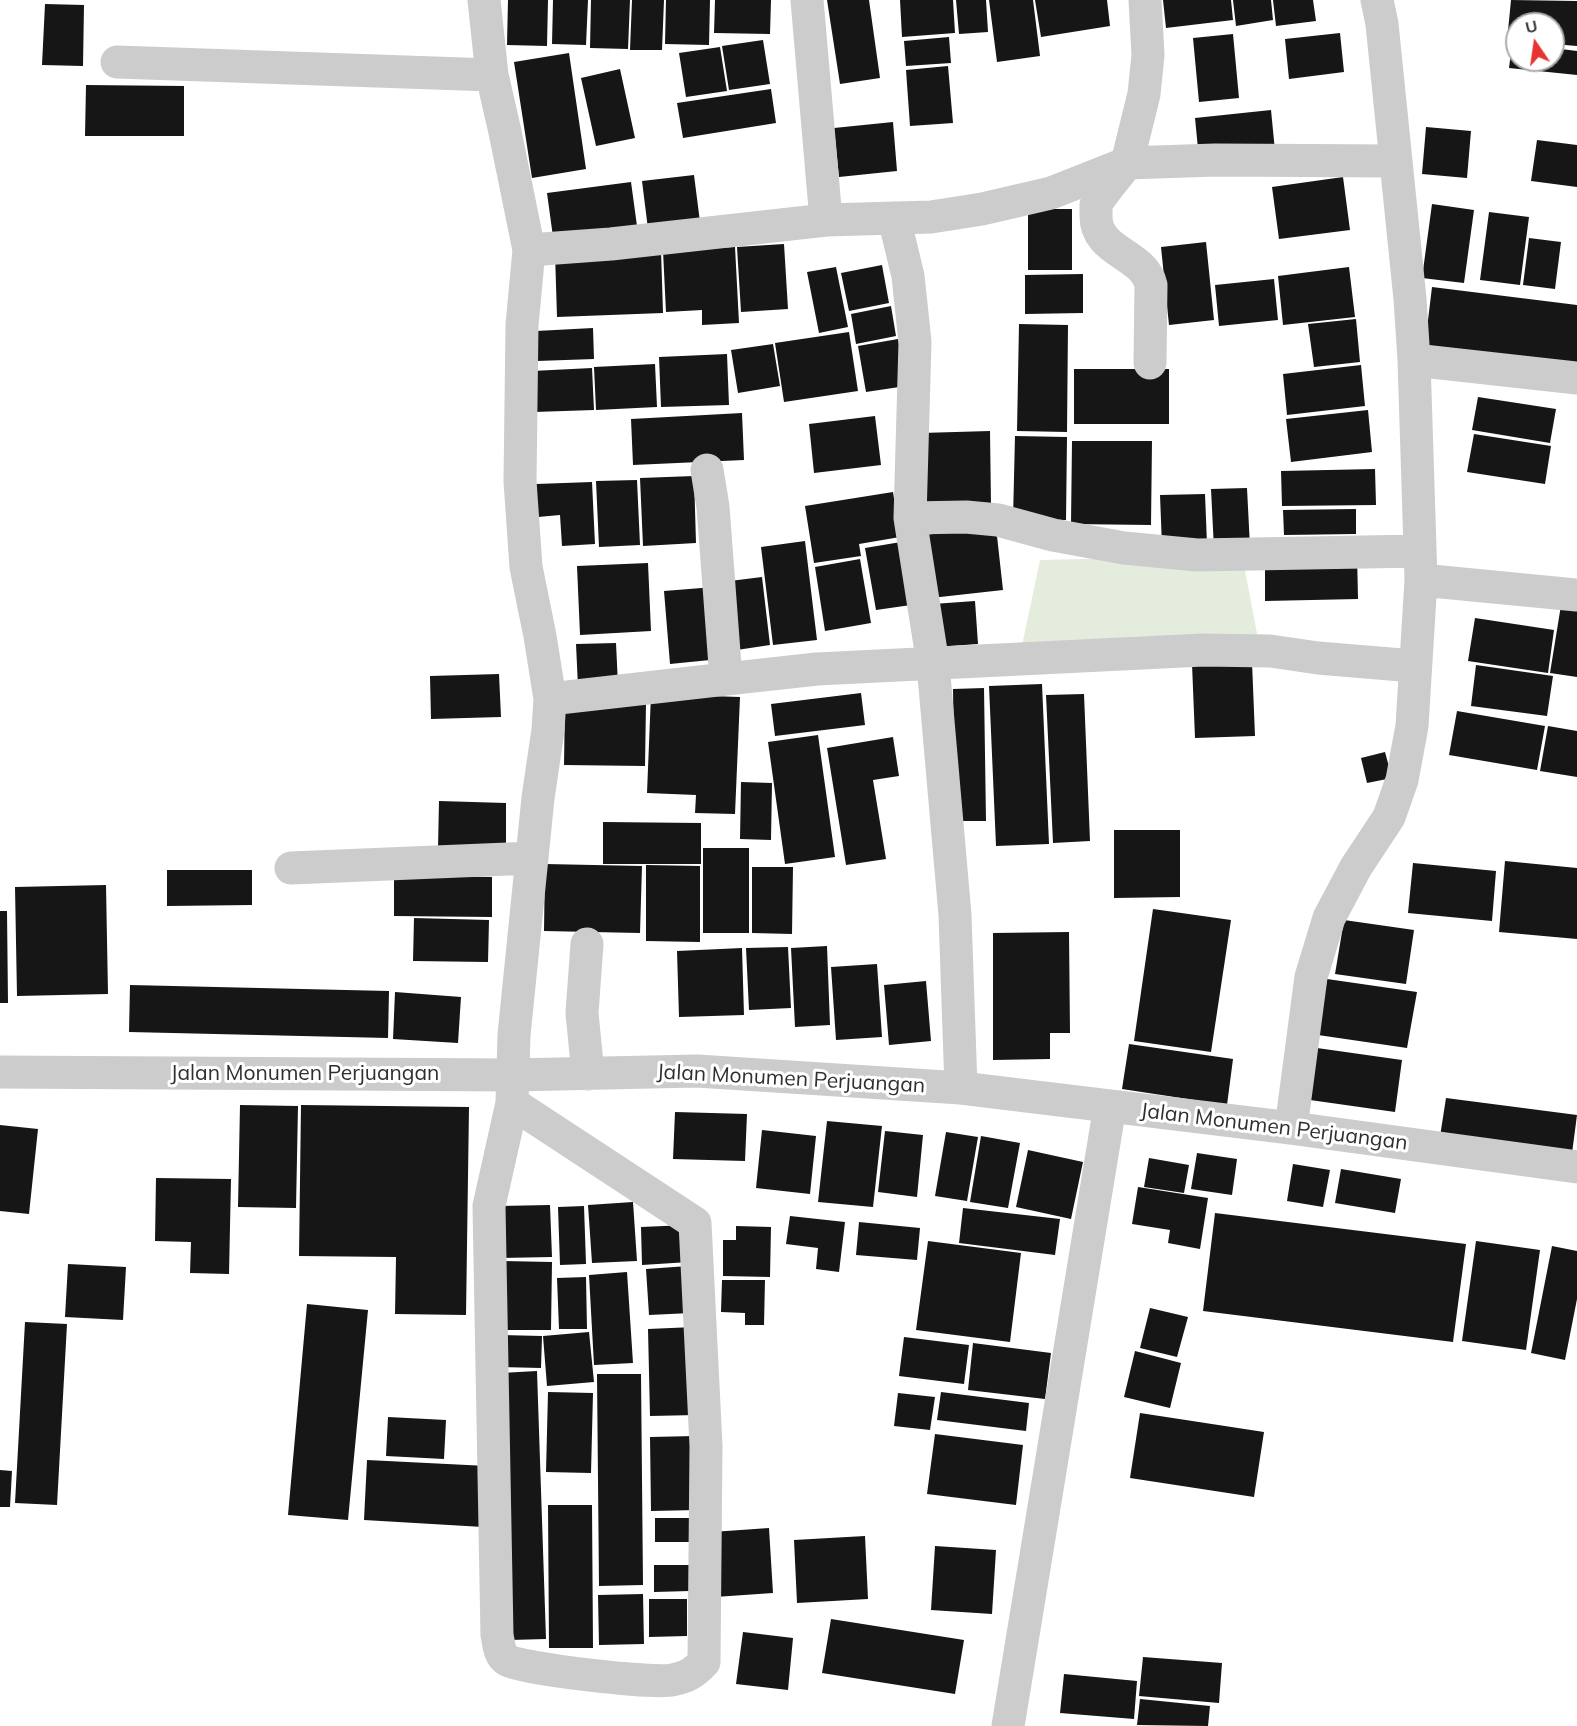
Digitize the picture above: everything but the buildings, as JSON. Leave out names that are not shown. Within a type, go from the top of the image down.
[{"type":"street","points":[[484,0],[492,75],[506,132],[529,250],[521,336],[520,481],[526,567],[550,699],[532,858],[512,1089],[489,1206],[497,1635],[501,1653],[508,1661],[558,1672],[670,1681],[693,1674],[704,1662],[706,1458],[695,1223],[512,1089]]},
{"type":"street","points":[[807,0],[826,220]]},
{"type":"street","points":[[1145,0],[1148,55],[1144,94],[1127,163],[1096,205],[1096,221],[1099,233],[1110,246],[1141,266],[1149,276],[1151,285],[1150,363]]},
{"type":"street","points":[[1291,1128],[1311,977],[1329,918],[1356,867],[1389,817],[1402,780],[1412,726],[1420,566],[1414,360],[1382,24],[1377,0]]},
{"type":"street","points":[[117,62],[492,75]]},
{"type":"street","points":[[529,250],[621,243],[826,220],[941,216],[1051,193],[1127,163],[1215,160],[1396,161]]},
{"type":"street","points":[[894,218],[908,276],[915,342],[910,518],[933,664],[954,915],[961,1088]]},
{"type":"street","points":[[1414,360],[1577,378]]},
{"type":"street","points":[[707,470],[713,507],[726,679]]},
{"type":"street","points":[[910,518],[966,517],[998,520],[1053,535],[1124,548],[1197,555],[1420,566],[1577,595]]},
{"type":"street","points":[[550,699],[817,669],[1203,650],[1270,651],[1318,658],[1414,666]]},
{"type":"street","points":[[291,868],[532,858]]},
{"type":"street","points":[[586,944],[582,1013],[588,1074]]},
{"type":"street","name":"Jalan Monumen Perjuangan","points":[[0,1072],[512,1089],[588,1074],[697,1071],[961,1088],[1291,1128],[1577,1167]]},
{"type":"street","points":[[1008,1726],[1110,1106]]},
{"type":"green space","points":[[1242,555],[1259,644],[1020,655],[1040,560]]}]
